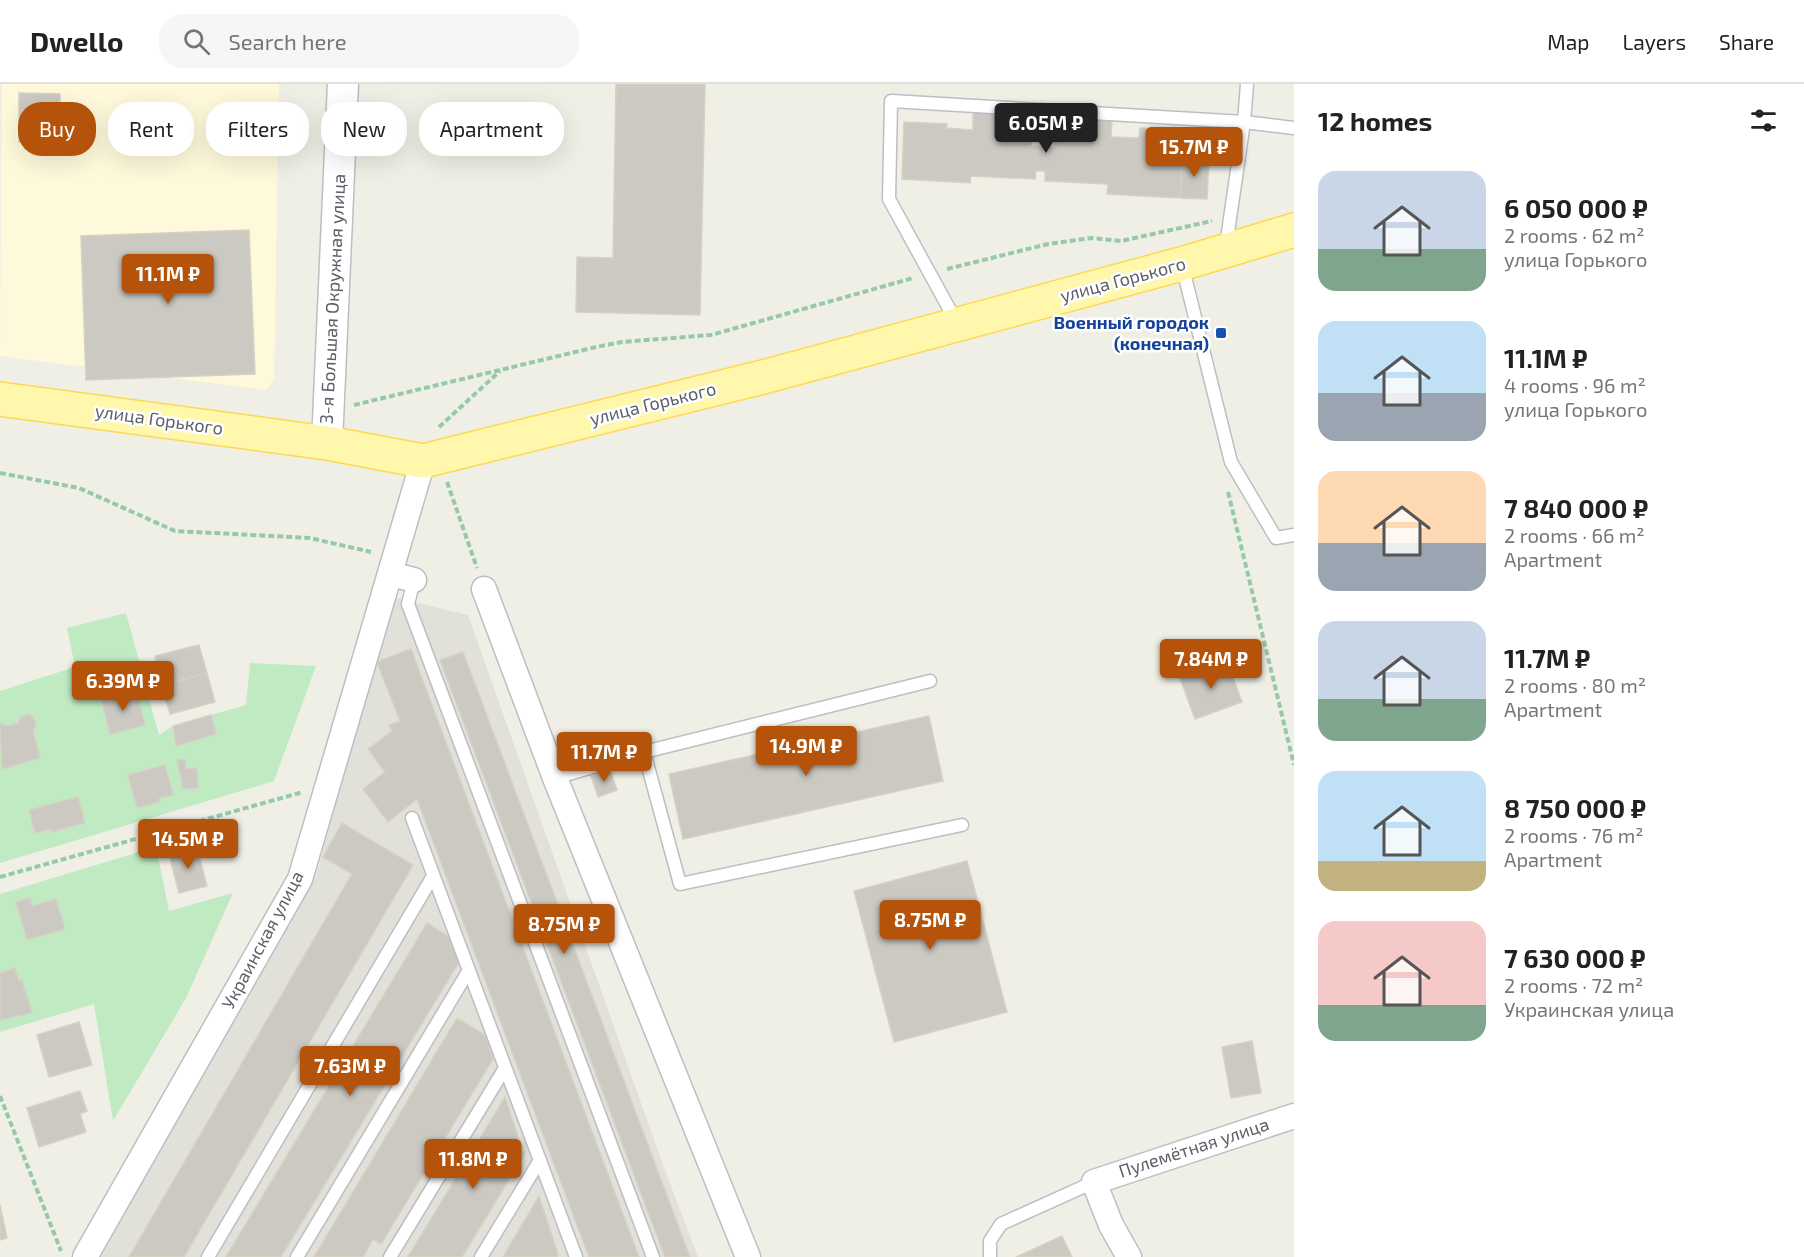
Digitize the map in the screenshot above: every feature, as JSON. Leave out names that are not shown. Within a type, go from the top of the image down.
[{"type":"main road","name":"улица Горького","points":[[1,398],[327,427],[432,450],[763,377],[1181,264],[1294,230]]},
{"type":"street","name":"3-я Большая Окружная улица","points":[[327,427],[343,84]]},
{"type":"street","name":"Украинская улица","points":[[85,1257],[300,879],[393,566],[432,450]]},
{"type":"street","points":[[393,566],[414,580]]},
{"type":"street","points":[[484,589],[555,778],[748,1257]]},
{"type":"street","name":"Пулемётная улица","points":[[1094,1182],[1294,1116]]},
{"type":"street","points":[[1094,1182],[1111,1225],[1129,1257]]},
{"type":"lane","points":[[1226,251],[1247,84]]},
{"type":"lane","points":[[957,324],[889,199],[891,101],[1244,122],[1294,128]]},
{"type":"lane","points":[[1181,264],[1231,462],[1276,538],[1294,535]]},
{"type":"lane","points":[[414,580],[408,604],[653,1257]]},
{"type":"lane","points":[[555,778],[644,752],[930,681]]},
{"type":"lane","points":[[644,752],[680,884],[962,825]]},
{"type":"lane","points":[[412,818],[574,1256]]},
{"type":"lane","points":[[208,1257],[433,876]]},
{"type":"lane","points":[[297,1257],[469,970]]},
{"type":"lane","points":[[390,1257],[505,1068]]},
{"type":"lane","points":[[481,1257],[540,1160]]},
{"type":"lane","points":[[990,1257],[990,1241],[1001,1224],[1094,1182]]},
{"type":"path","points":[[327,427],[501,370],[622,342],[711,335],[1048,244],[1091,238],[1121,241],[1232,217]]},
{"type":"path","points":[[484,589],[432,450],[501,370]]},
{"type":"path","points":[[1231,462],[1227,496],[1294,765]]},
{"type":"path","points":[[0,473],[79,488],[175,531],[310,538],[393,566]]},
{"type":"path","points":[[0,877],[327,785]]},
{"type":"path","points":[[0,1096],[63,1257]]},
{"type":"shaded area","points":[[2,84],[279,84],[279,102],[206,102],[206,156],[278,156],[274,380],[266,390],[0,356]]},
{"type":"shaded area","points":[[393,597],[468,615],[663,1165],[698,1257],[93,1257],[316,875]]},
{"type":"green space","points":[[126,613],[159,735],[173,726],[246,705],[250,663],[316,666],[274,781],[0,863],[0,691],[75,667],[67,628]]},
{"type":"green space","points":[[156,847],[169,911],[233,893],[186,998],[113,1121],[94,1004],[0,1032],[0,894]]},
{"type":"building","points":[[616,84],[705,84],[700,315],[576,312],[577,257],[613,258]]},
{"type":"building","points":[[19,93],[60,94],[60,102],[19,102]]},
{"type":"building","points":[[973,111],[1033,113],[1031,146],[1054,147],[1055,118],[1112,120],[1111,137],[1139,138],[1140,128],[1184,130],[1180,198],[1107,194],[1108,184],[1045,181],[1045,171],[1036,171],[1035,179],[971,176],[970,183],[902,179],[904,122],[947,124],[946,128],[973,130]]},
{"type":"building","points":[[1182,157],[1209,158],[1207,199],[1180,198]]},
{"type":"building","points":[[249,230],[255,374],[86,380],[81,236]]},
{"type":"building","points":[[199,645],[207,673],[162,685],[155,656]]},
{"type":"building","points":[[411,649],[639,1257],[589,1257],[417,799],[388,822],[363,789],[385,772],[368,749],[392,731],[389,725],[400,721],[377,662]]},
{"type":"building","points":[[463,652],[690,1257],[665,1257],[440,660]]},
{"type":"building","points":[[1227,661],[1242,702],[1195,719],[1180,678]]},
{"type":"building","points":[[207,673],[215,702],[170,714],[162,685]]},
{"type":"building","points":[[136,689],[145,725],[110,734],[101,698]]},
{"type":"building","points":[[28,714],[34,718],[36,724],[33,731],[40,758],[2,769],[0,723],[7,726],[18,723],[21,717]]},
{"type":"building","points":[[211,715],[216,734],[176,746],[173,726]]},
{"type":"building","points":[[929,716],[943,781],[683,839],[669,774]]},
{"type":"building","points":[[185,759],[186,769],[197,768],[198,788],[183,789],[177,760]]},
{"type":"building","points":[[165,765],[173,795],[159,798],[160,802],[137,808],[128,775]]},
{"type":"building","points":[[610,770],[617,790],[598,797],[591,776]]},
{"type":"building","points":[[78,797],[85,823],[51,832],[51,829],[35,833],[29,810]]},
{"type":"building","points":[[342,823],[413,865],[184,1257],[129,1257],[352,874],[323,857]]},
{"type":"building","points":[[197,847],[207,886],[179,893],[169,854]]},
{"type":"building","points":[[967,861],[1007,1012],[894,1042],[854,891]]},
{"type":"building","points":[[30,898],[32,906],[56,899],[65,929],[27,940],[16,902]]},
{"type":"building","points":[[427,923],[451,938],[462,957],[281,1257],[226,1257]]},
{"type":"building","points":[[15,968],[19,981],[22,980],[32,1013],[0,1020],[0,973]]},
{"type":"building","points":[[457,1018],[485,1035],[493,1059],[381,1244],[373,1239],[363,1257],[314,1257]]},
{"type":"building","points":[[79,1022],[92,1065],[49,1077],[37,1035]]},
{"type":"building","points":[[1252,1041],[1261,1093],[1231,1098],[1222,1047]]},
{"type":"building","points":[[80,1091],[87,1111],[80,1114],[86,1132],[39,1147],[27,1108]]},
{"type":"building","points":[[505,1097],[524,1155],[462,1257],[408,1257]]},
{"type":"building","points":[[539,1196],[558,1254],[557,1257],[503,1257]]},
{"type":"building","points":[[0,1205],[7,1238],[0,1240]]},
{"type":"building","points":[[1062,1236],[1072,1257],[1016,1257]]},
{"type":"place","name":"Военный городок (конечная)","points":[[1221,333]]}]
